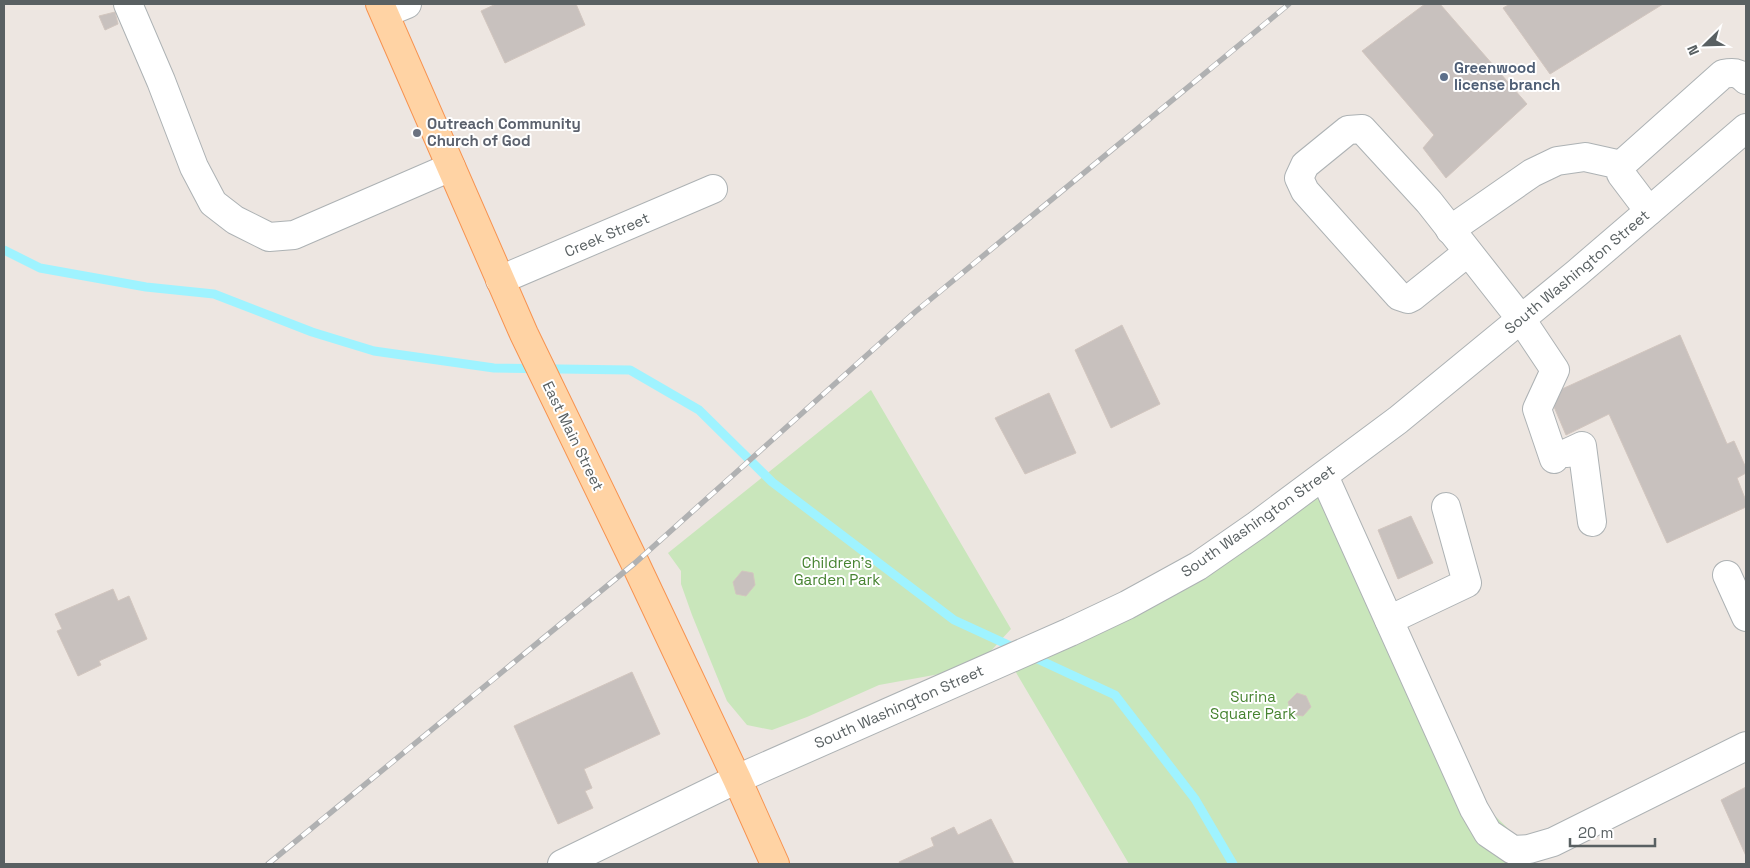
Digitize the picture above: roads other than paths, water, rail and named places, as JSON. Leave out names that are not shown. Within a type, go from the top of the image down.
[{"type":"main road","name":"East Main Street","points":[[391,7],[451,167],[500,280],[549,387],[631,554],[737,779],[775,864]]},
{"type":"street","points":[[128,4],[161,81],[194,167],[213,203],[235,220],[269,237],[294,236],[451,167]]},
{"type":"street","points":[[1649,211],[1621,174],[1621,165],[1723,74],[1732,72],[1741,74],[1746,80]]},
{"type":"street","name":"South Washington Street","points":[[562,864],[737,779],[1127,605],[1198,566],[1257,525],[1398,420],[1521,319],[1746,128]]},
{"type":"street","points":[[1468,252],[1412,298],[1408,299],[1399,296],[1305,191],[1298,178],[1305,165],[1348,130],[1362,129],[1429,202],[1521,319],[1556,370],[1537,409],[1560,456],[1582,446],[1592,522]]},
{"type":"street","points":[[1450,230],[1532,173],[1557,161],[1585,157],[1621,165]]},
{"type":"street","name":"Creek Street","points":[[500,280],[713,189]]},
{"type":"street","points":[[1324,476],[1474,808],[1488,833],[1513,850],[1529,849],[1553,842],[1746,746]]},
{"type":"street","points":[[1388,620],[1467,583],[1446,507]]},
{"type":"street","points":[[1727,575],[1746,617]]},
{"type":"waterway","points":[[4,250],[40,268],[146,287],[214,294],[312,332],[374,351],[494,368],[630,370],[699,410],[772,482],[954,620],[1017,649]]},
{"type":"waterway","points":[[1031,656],[1115,695],[1195,799],[1233,864]]},
{"type":"railway","points":[[268,864],[635,563],[915,312],[1289,4]]},
{"type":"place","name":"Greenwood license branch","points":[[1444,77]]},
{"type":"place","name":"Outreach Community Church of God","points":[[417,133]]},
{"type":"park label","name":"Children's Garden Park","points":[[837,572]]},
{"type":"park label","name":"Surina Square Park","points":[[1253,706]]}]
